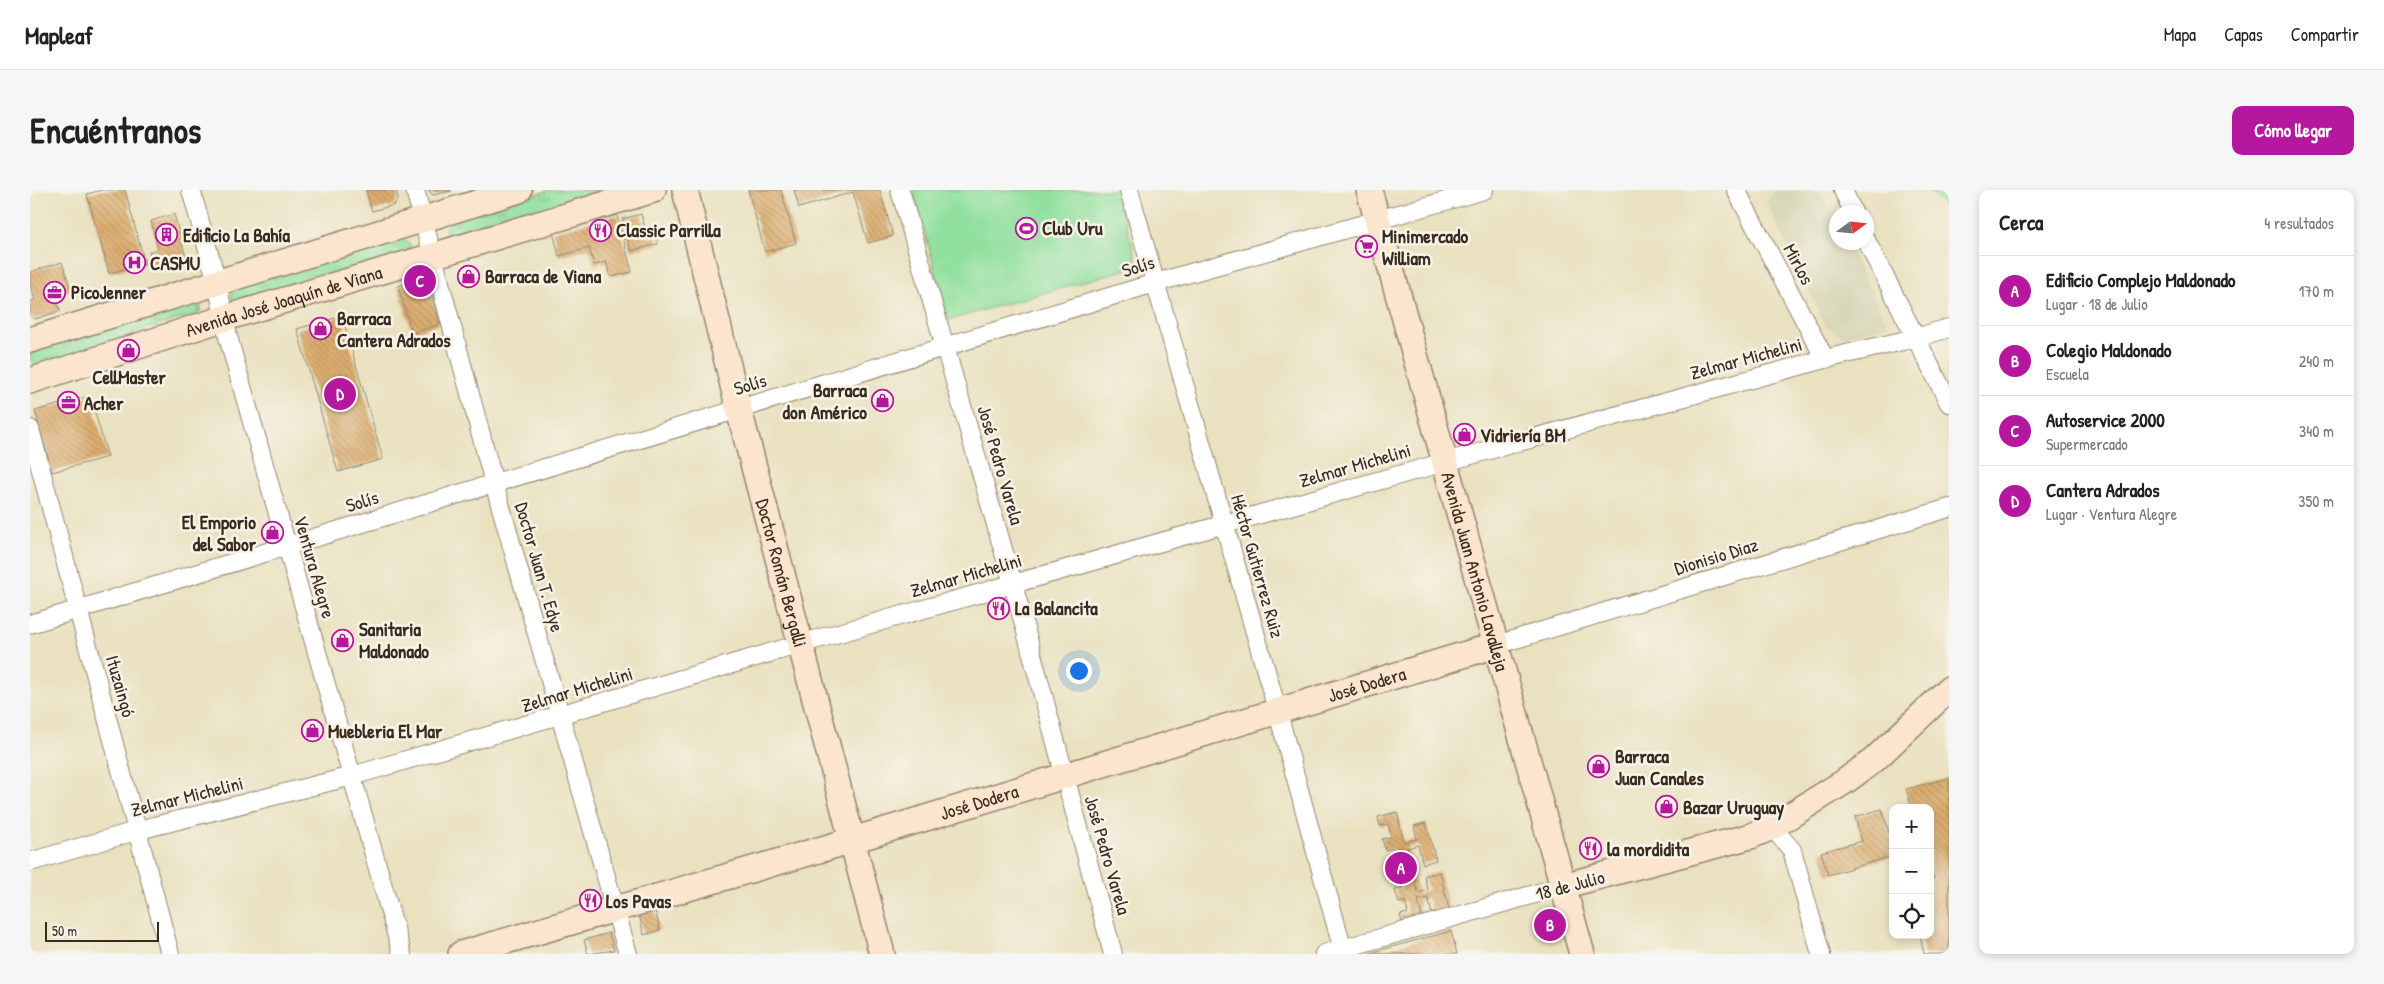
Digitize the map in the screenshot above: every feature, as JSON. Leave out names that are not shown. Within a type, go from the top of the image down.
[{"type":"street","name":"Ventura Alegre","points":[[191,190],[287,545],[402,954]]},
{"type":"street","name":"Doctor Juan T. Edye","points":[[415,190],[494,483],[628,954]]},
{"type":"street","name":"Avenida José Joaquín de Viana","points":[[30,340],[519,190]]},
{"type":"street","name":"Avenida José Joaquín de Viana","points":[[30,381],[225,318],[653,190]]},
{"type":"street","name":"Doctor Román Bergalli","points":[[685,190],[739,410],[882,954]]},
{"type":"street","name":"José Pedro Varela","points":[[900,190],[1013,584],[1113,954]]},
{"type":"street","name":"Héctor Gutierrez Ruiz","points":[[1129,190],[1278,713],[1343,951]]},
{"type":"street","name":"Avenida Juan Antonio Lavalleja","points":[[1369,190],[1582,954]]},
{"type":"street","name":"Solís","points":[[30,624],[1155,283],[1484,190]]},
{"type":"street","name":"Mirlos","points":[[1736,190],[1825,359]]},
{"type":"street","points":[[1842,190],[1850,205]]},
{"type":"street","points":[[1871,250],[1949,403]]},
{"type":"street","name":"Zelmar Michelini","points":[[30,862],[139,830],[352,776],[800,644],[1445,462],[1825,359],[1949,328]]},
{"type":"street","name":"Ituzaingó","points":[[30,429],[77,609],[139,830],[170,954]]},
{"type":"street","name":"Dionisio Diaz","points":[[1496,645],[1949,508]]},
{"type":"street","name":"José Dodera","points":[[461,954],[853,840],[1278,713],[1496,645]]},
{"type":"street","name":"18 de Julio","points":[[1324,954],[1343,951],[1564,886],[1751,836],[1772,827],[1844,782],[1874,760],[1949,690]]},
{"type":"street","points":[[1772,827],[1792,850],[1821,954]]},
{"type":"shaded area","points":[[1776,190],[1819,190],[1829,210],[1829,250],[1850,250],[1888,325],[1844,337],[1825,325],[1766,202]]},
{"type":"green space","points":[[550,190],[626,190],[452,240],[446,233],[445,227],[453,220]]},
{"type":"green space","name":"Club Uru","points":[[913,190],[1117,190],[1138,266],[949,320]]},
{"type":"green space","points":[[1927,190],[1949,190],[1949,208]]},
{"type":"green space","points":[[404,238],[410,245],[408,254],[234,304],[233,302],[232,292],[234,288]]},
{"type":"green space","points":[[199,301],[201,309],[199,313],[126,335],[113,347],[35,367],[32,362],[30,352]]},
{"type":"building","points":[[102,190],[125,190],[145,264],[109,273],[87,194]]},
{"type":"building","points":[[366,190],[396,190],[398,198],[394,205],[372,211]]},
{"type":"building","points":[[428,190],[451,190],[451,191],[433,195]]},
{"type":"building","points":[[748,190],[781,190],[796,243],[765,252]]},
{"type":"building","points":[[794,190],[880,190],[893,236],[868,243],[853,192],[799,208]]},
{"type":"building","name":"Edificio La Bahía","points":[[174,214],[187,261],[154,270],[149,252],[158,249],[151,221]]},
{"type":"building","points":[[641,214],[648,238],[656,236],[658,244],[631,251],[622,219]]},
{"type":"building","points":[[617,215],[632,272],[611,277],[606,262],[594,265],[589,248],[559,256],[553,232]]},
{"type":"building","points":[[62,262],[71,290],[55,295],[60,311],[35,319],[30,315],[30,302],[35,300],[30,284],[30,272]]},
{"type":"building","points":[[422,279],[429,286],[440,324],[412,333],[398,286]]},
{"type":"building","points":[[342,316],[383,459],[338,472],[297,329]]},
{"type":"building","points":[[90,396],[108,457],[52,472],[35,411]]},
{"type":"building","points":[[1949,778],[1949,954],[1924,954],[1921,939],[1934,939],[1934,804],[1911,804],[1906,789]]},
{"type":"building","points":[[1882,809],[1889,833],[1889,857],[1828,875],[1821,852],[1862,841],[1855,817]]},
{"type":"building","points":[[1397,812],[1404,842],[1417,839],[1414,826],[1426,823],[1436,860],[1423,864],[1418,845],[1407,848],[1418,893],[1428,890],[1424,876],[1440,872],[1450,913],[1433,918],[1428,898],[1418,900],[1422,917],[1402,922],[1400,915],[1408,913],[1405,901],[1399,903],[1395,890],[1403,888],[1401,878],[1393,880],[1388,864],[1397,862],[1393,848],[1385,850],[1382,839],[1391,837],[1388,824],[1380,826],[1378,817]]},
{"type":"building","name":"Los Pavas","points":[[595,894],[598,904],[585,908],[582,898]]},
{"type":"building","points":[[655,910],[660,930],[644,935],[639,915]]},
{"type":"building","points":[[1451,931],[1457,954],[1370,953]]},
{"type":"building","points":[[609,933],[614,950],[588,954],[584,940]]},
{"type":"place","name":"Club Uru","points":[[1026,228]]},
{"type":"place","name":"Classic Parrilla","points":[[600,230]]},
{"type":"place","name":"Edificio La Bahía","points":[[167,235]]},
{"type":"place","name":"Minimercado William","points":[[1366,247]]},
{"type":"place","name":"CASMU","points":[[134,263]]},
{"type":"place","name":"Barraca de Viana","points":[[469,276]]},
{"type":"place","name":"Autoservice 2000","points":[[420,281]]},
{"type":"place","name":"PicoJenner","points":[[55,292]]},
{"type":"place","name":"Barraca Cantera Adrados","points":[[321,329]]},
{"type":"place","name":"CellMaster","points":[[129,351]]},
{"type":"place","name":"Cantera Adrados","points":[[340,394]]},
{"type":"place","name":"Barraca don Américo","points":[[883,401]]},
{"type":"place","name":"Acher","points":[[68,403]]},
{"type":"place","name":"Vidriería BM","points":[[1464,435]]},
{"type":"place","name":"El Emporio del Sabor","points":[[272,533]]},
{"type":"place","name":"La Balancita","points":[[999,608]]},
{"type":"place","name":"Sanitaria Maldonado","points":[[343,640]]},
{"type":"place","name":"Muebleria El Mar","points":[[312,731]]},
{"type":"place","name":"Barraca Juan Canales","points":[[1599,767]]},
{"type":"place","name":"Bazar Uruguay","points":[[1667,807]]},
{"type":"place","name":"la mordidita","points":[[1591,849]]},
{"type":"place","name":"Edificio Complejo Maldonado","points":[[1401,868]]},
{"type":"place","name":"Los Pavas","points":[[590,901]]},
{"type":"place","name":"Colegio Maldonado","points":[[1550,925]]}]
